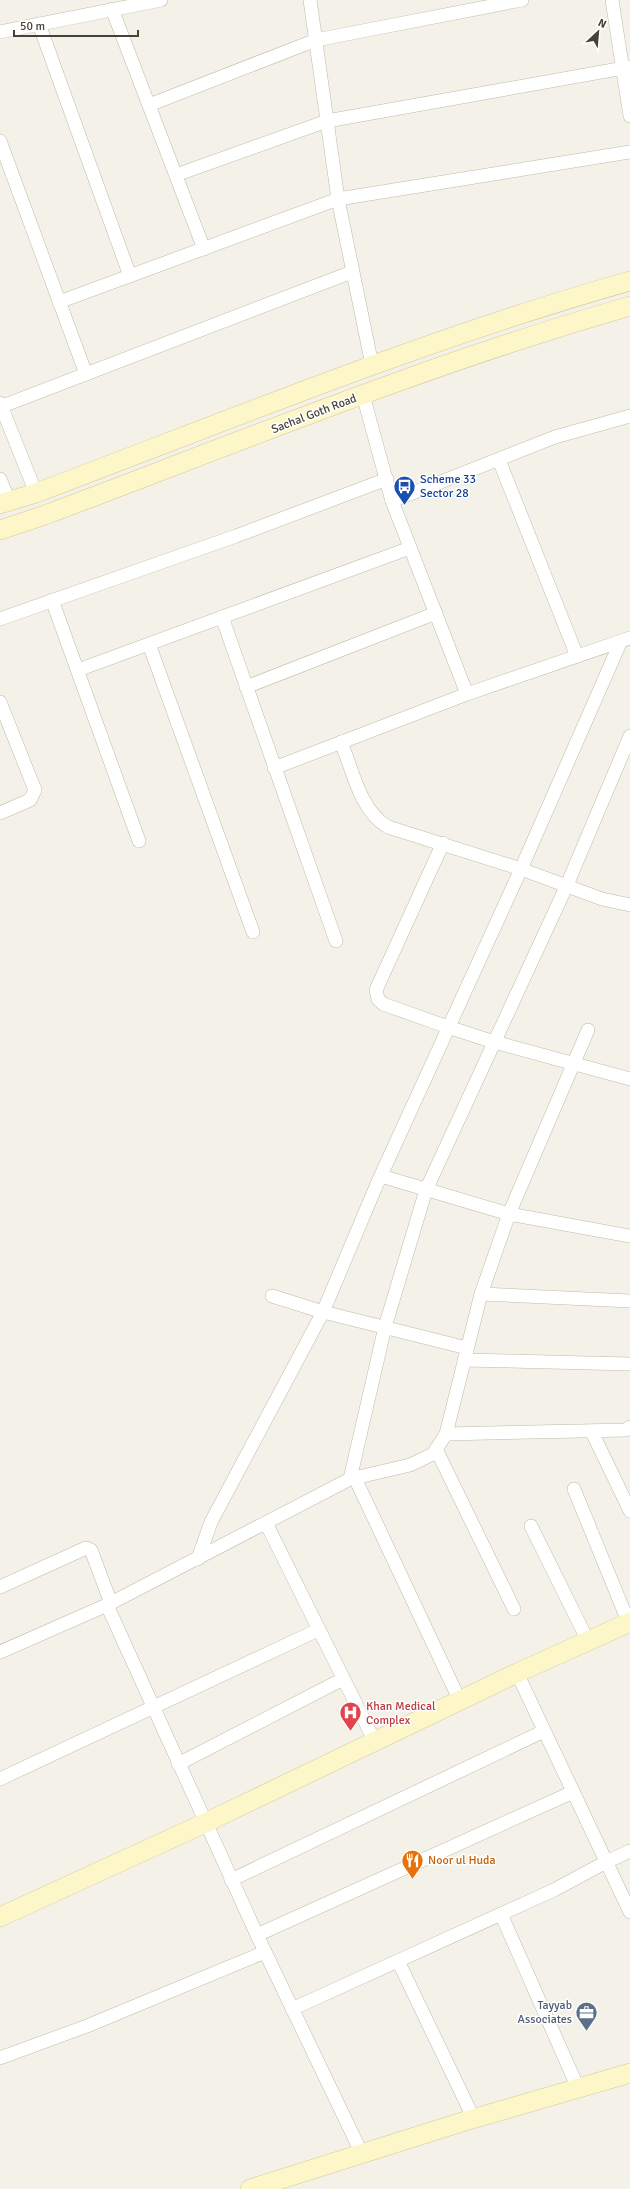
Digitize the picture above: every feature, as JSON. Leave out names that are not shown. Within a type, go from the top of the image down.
[{"type":"street","points":[[0,32],[161,0]]},
{"type":"street","points":[[310,0],[338,199],[372,365]]},
{"type":"street","points":[[149,105],[316,40],[522,0]]},
{"type":"street","points":[[612,0],[626,67],[630,116]]},
{"type":"street","points":[[112,10],[204,249]]},
{"type":"street","points":[[39,24],[130,276]]},
{"type":"street","points":[[176,176],[327,120],[626,67]]},
{"type":"street","points":[[0,141],[86,374]]},
{"type":"street","points":[[59,302],[338,199],[630,152]]},
{"type":"street","points":[[36,493],[6,436],[0,406],[352,272]]},
{"type":"street","name":"Sachal Goth Road","points":[[4,503],[36,493],[372,365],[557,302],[630,281]]},
{"type":"street","name":"Sachal Goth Road","points":[[0,530],[46,515],[363,396],[566,324],[630,306]]},
{"type":"street","points":[[363,396],[392,501],[467,694]]},
{"type":"street","points":[[392,501],[499,460],[555,436],[630,416]]},
{"type":"street","points":[[499,460],[577,656]]},
{"type":"street","points":[[0,479],[4,503]]},
{"type":"street","points":[[0,619],[236,536],[387,479]]},
{"type":"street","points":[[78,670],[410,548]]},
{"type":"street","points":[[52,600],[139,841]]},
{"type":"street","points":[[246,687],[436,613]]},
{"type":"street","points":[[222,617],[336,941]]},
{"type":"street","points":[[274,768],[467,694],[626,639]]},
{"type":"street","points":[[198,1559],[211,1522],[323,1312],[381,1176],[448,1027],[626,639]]},
{"type":"street","points":[[149,644],[253,932]]},
{"type":"street","points":[[0,702],[35,790],[30,800],[0,813]]},
{"type":"street","points":[[460,1700],[352,1478],[385,1327],[426,1190],[567,886],[630,736]]},
{"type":"street","points":[[341,742],[368,810],[377,821],[388,827],[443,843],[602,898],[630,905]]},
{"type":"street","points":[[443,843],[376,990],[376,994],[383,1004],[494,1042],[630,1079]]},
{"type":"street","points":[[0,1652],[109,1604],[352,1478],[410,1465],[433,1454],[446,1434],[481,1294],[509,1214],[588,1030]]},
{"type":"street","points":[[381,1176],[509,1214],[630,1236]]},
{"type":"street","points":[[481,1294],[630,1301]]},
{"type":"street","points":[[272,1296],[323,1312],[385,1327],[465,1354],[630,1364]]},
{"type":"street","points":[[446,1434],[592,1432],[626,1430],[630,1428]]},
{"type":"street","points":[[592,1432],[630,1511]]},
{"type":"street","points":[[436,1449],[514,1609]]},
{"type":"street","points":[[0,1917],[205,1824],[517,1673],[630,1623],[574,1489]]},
{"type":"street","points":[[266,1523],[375,1742]]},
{"type":"street","points":[[530,1526],[588,1641]]},
{"type":"street","points":[[0,1587],[86,1548],[91,1550],[109,1604],[178,1764],[231,1880],[362,2154]]},
{"type":"street","points":[[0,1779],[318,1630]]},
{"type":"street","points":[[517,1673],[630,1912]]},
{"type":"street","points":[[178,1764],[343,1679]]},
{"type":"street","points":[[231,1880],[544,1730]]},
{"type":"street","points":[[257,1935],[573,1792]]},
{"type":"street","points":[[292,2009],[554,1890],[630,1851]]},
{"type":"street","points":[[500,1914],[578,2088]]},
{"type":"street","points":[[0,2058],[86,2026],[265,1952]]},
{"type":"street","points":[[398,1961],[474,2119]]},
{"type":"street","points":[[250,2189],[474,2119],[630,2073]]},
{"type":"place","name":"Scheme 33 Sector 28","points":[[404,506]]},
{"type":"place","name":"Khan Medical Complex","points":[[351,1732]]},
{"type":"place","name":"Noor ul Huda","points":[[413,1880]]},
{"type":"place","name":"Tayyab Associates","points":[[587,2032]]}]
